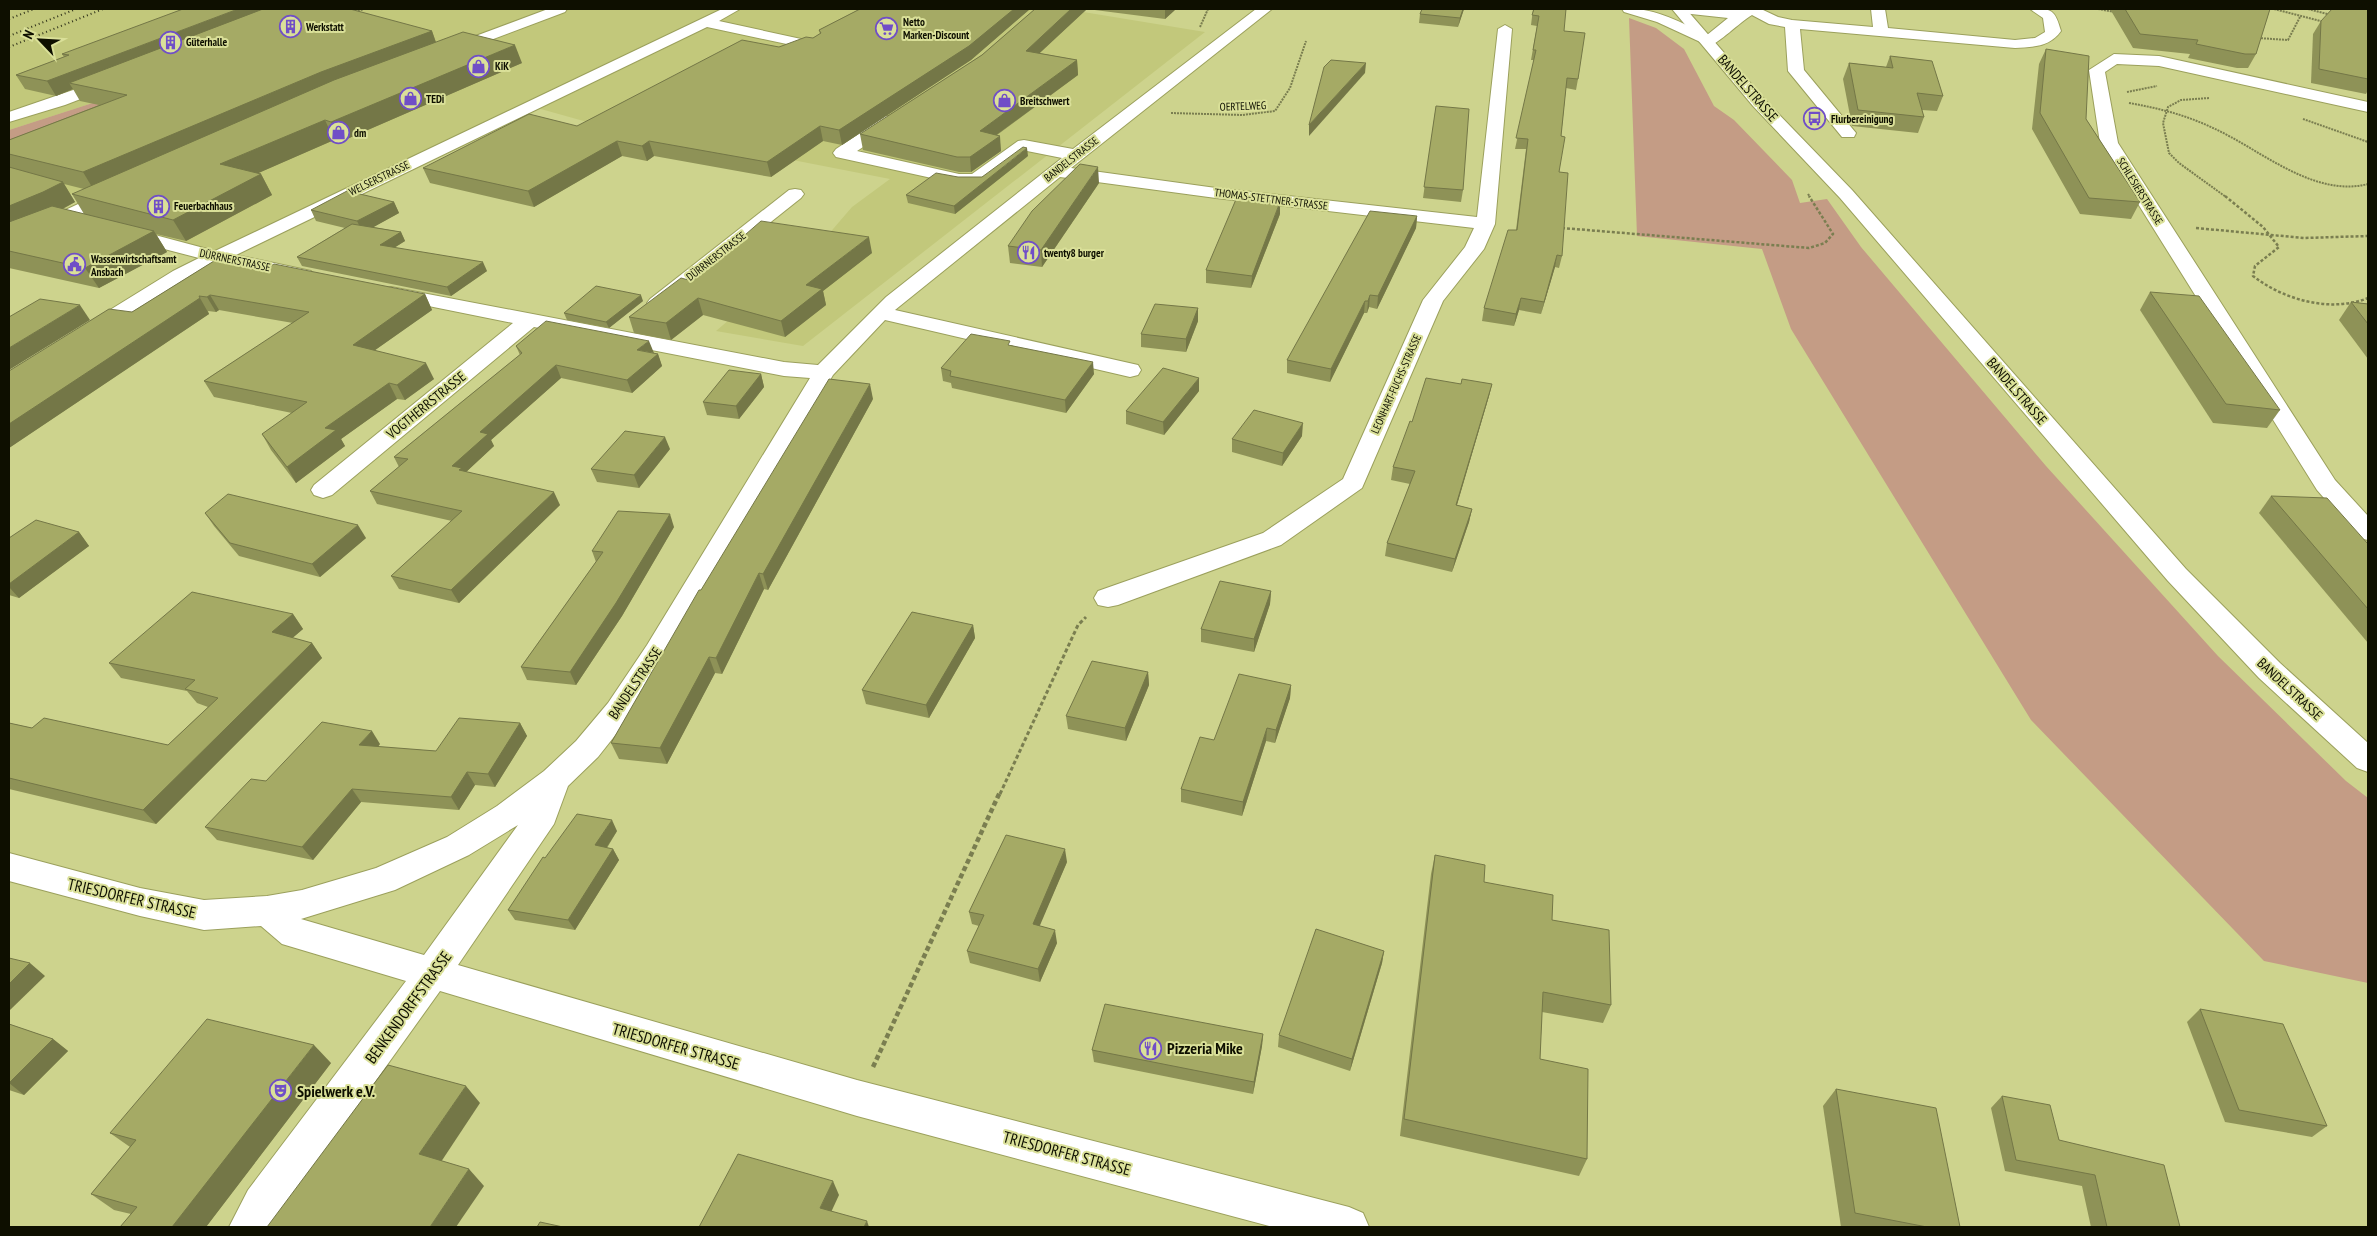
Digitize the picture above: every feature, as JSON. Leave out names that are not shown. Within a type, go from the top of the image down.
[{"type":"street","points":[[438,56],[560,9]]},
{"type":"street","name":"WELSERSTRASSE","points":[[74,340],[180,274],[733,9]]},
{"type":"street","name":"BANDELSTRASSE","points":[[267,911],[302,904],[383,880],[458,846],[508,815],[555,780],[587,749],[623,704],[657,652],[824,372],[846,346],[880,313],[1022,197],[1265,9]]},
{"type":"street","points":[[1629,9],[1662,19],[1709,42],[1728,24],[1750,10]]},
{"type":"street","points":[[1680,9],[1750,10],[1774,21],[1792,24],[2015,44],[2035,43],[2050,38],[2054,31],[2050,16],[2037,9]]},
{"type":"street","name":"BANDELSTRASSE","points":[[1680,9],[1759,103],[1846,194],[2177,575],[2228,630],[2284,685],[2368,760]]},
{"type":"street","points":[[1878,9],[1881,32]]},
{"type":"street","points":[[703,22],[815,46]]},
{"type":"street","points":[[1792,24],[1796,70],[1848,133]]},
{"type":"street","name":"LEONHART-FUCHS-STRASSE","points":[[1108,598],[1272,539],[1353,483],[1433,300],[1474,249],[1486,224],[1505,30]]},
{"type":"street","name":"SCHLESIERSTRASSE","points":[[2368,106],[2159,61],[2114,59],[2097,70],[2109,142],[2326,485],[2368,532]]},
{"type":"street","points":[[9,117],[59,102],[124,76]]},
{"type":"street","points":[[906,111],[842,153],[959,179],[996,184],[1043,148]]},
{"type":"street","points":[[976,180],[967,168],[991,150],[1024,145],[1076,155]]},
{"type":"street","name":"THOMAS-STETTNER-STRASSE","points":[[1056,170],[1216,193],[1486,224]]},
{"type":"street","points":[[9,240],[64,218],[96,200],[129,185]]},
{"type":"street","points":[[1003,188],[1022,197]]},
{"type":"street","points":[[70,192],[96,200]]},
{"type":"street","name":"DÜRRNERSTRASSE","points":[[614,336],[795,194]]},
{"type":"street","name":"DÜRRNERSTRASSE","points":[[64,218],[216,257],[324,279]]},
{"type":"street","points":[[372,289],[528,321],[784,369],[824,372]]},
{"type":"street","points":[[880,313],[1130,370]]},
{"type":"street","name":"VOGTHERRSTRASSE","points":[[323,490],[528,321]]},
{"type":"street","name":"BENKENDORFFSTRASSE","points":[[249,1227],[262,1204],[432,974],[543,815],[555,780]]},
{"type":"street","name":"TRIESDORFER STRASSE","points":[[9,867],[140,902],[204,915],[267,911],[294,933],[432,974],[857,1098],[1349,1227]]},
{"type":"path","points":[[348,15],[364,9]]},
{"type":"path","points":[[2098,9],[2116,12]]},
{"type":"path","points":[[2276,9],[2300,17],[2329,23]]},
{"type":"path","points":[[2308,9],[2332,15]]},
{"type":"path","points":[[2258,38],[2288,40],[2300,17]]},
{"type":"path","name":"OERTELWEG","points":[[1134,109],[1185,114],[1257,115],[1273,112],[1283,102],[1306,41]]},
{"type":"path","points":[[2102,98],[2180,113],[2225,133],[2295,174],[2342,185],[2368,184]]},
{"type":"path","points":[[2210,98],[2181,100],[2169,104],[2164,110],[2162,122],[2168,152],[2272,236],[2280,247],[2255,266],[2253,276],[2261,284],[2274,291],[2323,303],[2347,304],[2368,298]]},
{"type":"path","points":[[2299,118],[2368,142]]},
{"type":"path","points":[[1555,228],[1809,248],[1825,243],[1833,234],[1808,194]]},
{"type":"path","points":[[2161,224],[2272,236],[2346,239],[2368,236]]},
{"type":"path","points":[[857,1098],[888,1037],[1078,624],[1108,598]]},
{"type":"shaded area","points":[[9,9],[1065,9],[1205,32],[803,346],[716,331],[827,236],[852,207],[890,179],[767,155],[605,127],[523,104],[209,257],[53,219],[91,200],[9,176],[9,157],[201,68],[9,130]]},
{"type":"shaded area","points":[[1629,18],[1656,28],[1684,49],[1714,106],[1734,120],[1792,180],[1800,203],[1827,199],[1861,247],[2046,466],[2218,656],[2346,781],[2368,798],[2368,983],[2264,961],[2031,720],[1791,329],[1762,249],[1637,236]]},
{"type":"shaded area","points":[[201,68],[9,157],[9,130]]},
{"type":"building","points":[[183,9],[238,9],[47,81],[16,75],[69,55],[62,54]]},
{"type":"building","points":[[263,9],[350,9],[432,31],[321,72],[83,172],[9,154],[9,140],[127,95],[69,83]]},
{"type":"building","points":[[860,9],[1014,9],[969,46],[839,130],[820,126],[767,162],[649,141],[642,146],[617,141],[528,191],[423,168],[529,114],[577,126],[742,40],[779,47],[806,37],[813,38],[821,33],[819,30]]},
{"type":"building","points":[[1035,9],[1071,9],[1026,51],[1077,60],[980,131],[1000,136],[970,157],[957,157],[860,134],[982,55]]},
{"type":"building","points":[[1422,9],[1463,9],[1460,18],[1420,14]]},
{"type":"building","points":[[1534,9],[1566,9],[1564,31],[1585,33],[1578,79],[1567,78],[1561,136],[1565,137],[1559,172],[1568,173],[1562,256],[1557,255],[1544,302],[1521,298],[1516,314],[1484,308],[1508,230],[1517,230],[1528,139],[1516,138],[1536,50],[1533,50],[1539,16],[1532,15]]},
{"type":"building","points":[[2125,9],[2270,9],[2256,54],[2245,54],[2196,44],[2198,40],[2140,34]]},
{"type":"building","points":[[2332,9],[2368,9],[2368,79],[2319,69],[2321,21]]},
{"type":"building","points":[[463,32],[515,45],[331,122],[325,120],[220,164],[261,174],[173,220],[72,194],[334,80]]},
{"type":"building","points":[[2046,49],[2089,56],[2086,119],[2140,202],[2089,198],[2040,113]]},
{"type":"building","points":[[1890,56],[1932,61],[1943,96],[1917,93],[1924,117],[1858,110],[1849,63],[1893,68]]},
{"type":"building","points":[[1331,60],[1366,63],[1309,125],[1324,67]]},
{"type":"building","points":[[1436,106],[1469,109],[1463,190],[1424,187]]},
{"type":"building","points":[[1023,147],[1027,148],[954,206],[906,195],[936,173],[958,177],[982,177]]},
{"type":"building","points":[[1080,164],[1098,167],[1041,250],[1008,246],[1032,211]]},
{"type":"building","points":[[9,167],[63,182],[9,206]]},
{"type":"building","points":[[347,191],[394,202],[357,221],[311,210]]},
{"type":"building","points":[[1237,197],[1280,202],[1252,276],[1206,270]]},
{"type":"building","points":[[52,206],[154,231],[85,268],[9,251],[9,222]]},
{"type":"building","points":[[1370,211],[1417,216],[1378,296],[1370,295],[1368,301],[1365,301],[1331,369],[1287,360]]},
{"type":"building","points":[[761,221],[869,237],[806,285],[822,289],[781,321],[698,298],[666,323],[629,317],[681,278],[692,281]]},
{"type":"building","points":[[352,224],[401,232],[380,245],[483,262],[447,287],[297,257]]},
{"type":"building","points":[[214,261],[267,268],[274,264],[425,294],[353,345],[426,363],[397,385],[389,383],[325,428],[336,430],[287,467],[262,434],[307,402],[204,381],[309,312],[210,295],[207,297],[199,296],[200,298],[9,424],[9,371],[109,309],[132,312]]},
{"type":"building","points":[[596,286],[641,295],[606,322],[564,313]]},
{"type":"building","points":[[2150,292],[2199,296],[2280,410],[2226,404]]},
{"type":"building","points":[[40,299],[80,305],[9,348],[9,317]]},
{"type":"building","points":[[2351,302],[2368,304],[2368,324]]},
{"type":"building","points":[[1155,304],[1198,308],[1186,339],[1141,334]]},
{"type":"building","points":[[546,321],[649,341],[637,350],[658,354],[627,380],[556,365],[480,432],[488,434],[452,466],[462,468],[459,470],[554,492],[451,590],[391,576],[462,511],[370,491],[408,459],[394,457],[522,353],[516,346]]},
{"type":"building","points":[[971,334],[1010,341],[1008,345],[1093,362],[1065,400],[950,376],[951,371],[941,368]]},
{"type":"building","points":[[1163,368],[1199,378],[1163,422],[1126,411]]},
{"type":"building","points":[[729,370],[761,374],[736,406],[703,402]]},
{"type":"building","points":[[1426,378],[1461,384],[1462,379],[1492,384],[1456,505],[1472,509],[1455,559],[1387,543],[1415,471],[1393,467],[1410,421],[1412,422]]},
{"type":"building","points":[[829,379],[870,384],[763,574],[759,573],[716,658],[709,657],[660,748],[611,743],[699,590],[701,590]]},
{"type":"building","points":[[1254,410],[1303,423],[1283,453],[1232,439]]},
{"type":"building","points":[[625,431],[665,437],[634,475],[591,469]]},
{"type":"building","points":[[228,494],[358,525],[312,564],[230,543],[205,513]]},
{"type":"building","points":[[2271,496],[2327,498],[2368,544],[2368,609]]},
{"type":"building","points":[[618,511],[670,514],[616,603],[570,672],[521,667],[603,552],[592,551]]},
{"type":"building","points":[[36,520],[79,532],[9,584],[9,538]]},
{"type":"building","points":[[1220,581],[1271,591],[1254,639],[1201,629]]},
{"type":"building","points":[[192,592],[293,614],[272,632],[312,643],[143,810],[9,778],[9,723],[32,728],[44,718],[168,745],[218,698],[185,689],[195,680],[109,663]]},
{"type":"building","points":[[912,612],[973,625],[926,705],[862,690]]},
{"type":"building","points":[[1092,661],[1148,672],[1125,728],[1066,716]]},
{"type":"building","points":[[1239,674],[1291,685],[1276,730],[1267,728],[1243,802],[1181,789],[1200,737],[1214,740]]},
{"type":"building","points":[[459,718],[520,723],[488,774],[467,772],[451,797],[352,789],[302,847],[205,827],[251,779],[266,781],[322,722],[372,731],[359,745],[436,751]]},
{"type":"building","points":[[577,814],[612,820],[595,845],[613,849],[568,920],[508,910],[543,857],[545,858]]},
{"type":"building","points":[[1006,835],[1065,849],[1033,924],[1055,930],[1038,969],[967,951],[984,915],[969,912]]},
{"type":"building","points":[[1435,855],[1485,865],[1484,882],[1553,895],[1552,920],[1609,930],[1611,1005],[1543,992],[1540,1059],[1588,1069],[1587,1159],[1404,1119]]},
{"type":"building","points":[[1316,929],[1384,951],[1352,1059],[1279,1035]]},
{"type":"building","points":[[9,958],[30,963],[9,984]]},
{"type":"building","points":[[1105,1004],[1263,1034],[1254,1082],[1092,1050]]},
{"type":"building","points":[[2200,1009],[2283,1024],[2327,1126],[2239,1110]]},
{"type":"building","points":[[207,1019],[314,1045],[172,1227],[120,1227],[137,1207],[91,1194],[136,1140],[110,1133]]},
{"type":"building","points":[[9,1024],[53,1039],[9,1083]]},
{"type":"building","points":[[388,1065],[466,1086],[419,1154],[469,1169],[430,1227],[267,1227]]},
{"type":"building","points":[[1836,1089],[1936,1108],[1960,1227],[1927,1227],[1855,1213]]},
{"type":"building","points":[[2002,1096],[2050,1105],[2059,1140],[2164,1165],[2180,1227],[2107,1227],[2095,1175],[2016,1160]]},
{"type":"building","points":[[738,1154],[833,1181],[820,1208],[867,1221],[864,1227],[699,1227]]},
{"type":"building","points":[[540,1222],[563,1227],[537,1227]]},
{"type":"railway","points":[[9,19],[34,9]]},
{"type":"railway","points":[[9,36],[76,9]]},
{"type":"railway","points":[[9,47],[103,9]]},
{"type":"place","name":"Werkstatt","points":[[290,27]]},
{"type":"place","name":"Netto Marken-Discount","points":[[887,28]]},
{"type":"place","name":"Güterhalle","points":[[170,42]]},
{"type":"place","name":"KiK","points":[[479,66]]},
{"type":"place","name":"TEDi","points":[[410,99]]},
{"type":"place","name":"Breitschwert","points":[[1004,101]]},
{"type":"place","name":"Flurbereinigung","points":[[1815,119]]},
{"type":"place","name":"dm","points":[[338,133]]},
{"type":"place","name":"Feuerbachhaus","points":[[158,206]]},
{"type":"place","name":"twenty8 burger","points":[[1028,253]]},
{"type":"place","name":"Wasserwirtschaftsamt Ansbach","points":[[75,265]]},
{"type":"place","name":"Pizzeria Mike","points":[[1151,1048]]},
{"type":"place","name":"Spielwerk e.V.","points":[[281,1091]]}]
